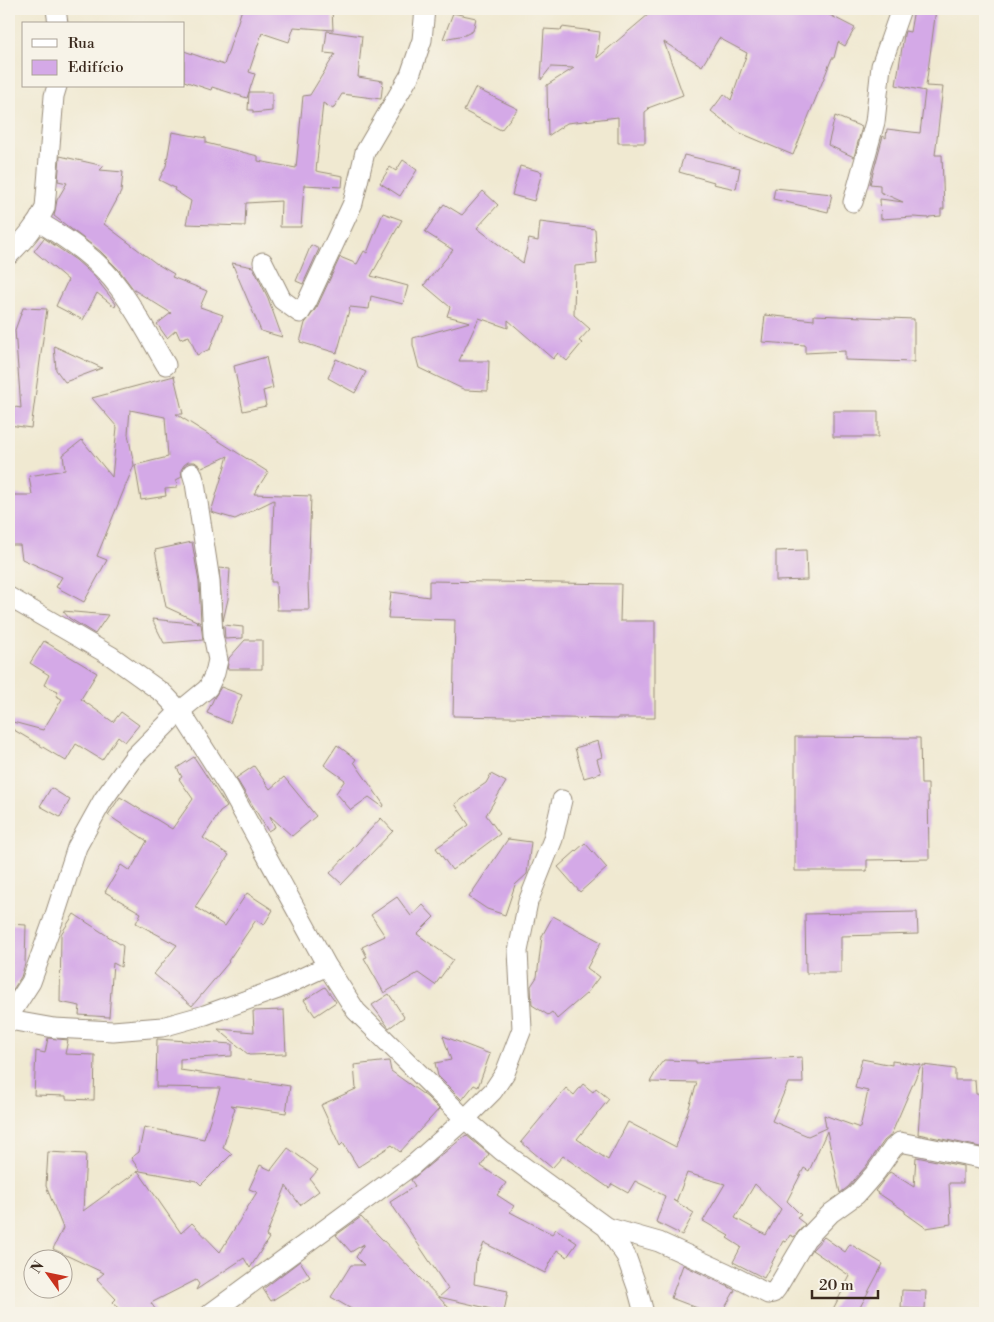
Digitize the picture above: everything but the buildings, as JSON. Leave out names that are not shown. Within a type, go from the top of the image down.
[{"type":"street","points":[[56,9],[58,22]]},
{"type":"street","points":[[263,262],[282,300],[300,313],[307,302],[353,203],[365,152],[410,75],[422,40],[425,9]]},
{"type":"street","points":[[853,202],[874,122],[881,66],[900,9]]},
{"type":"street","points":[[9,255],[39,222],[45,208],[54,96],[56,88]]},
{"type":"street","points":[[39,222],[70,240],[94,260],[119,288],[166,365]]},
{"type":"street","points":[[9,1016],[31,982],[54,922],[77,846],[98,808],[134,757],[180,711],[208,688],[215,673],[218,660],[210,581],[196,483],[192,473]]},
{"type":"street","points":[[9,597],[111,656],[164,694],[180,711],[230,789],[327,966],[356,1011],[465,1119],[502,1151],[606,1227],[626,1256],[644,1313]]},
{"type":"street","points":[[211,1313],[414,1164],[465,1119],[493,1091],[501,1079],[522,1029],[518,951],[528,902],[544,866],[553,839],[562,800]]},
{"type":"street","points":[[9,1020],[54,1028],[113,1031],[162,1027],[205,1015],[278,988],[327,966]]},
{"type":"street","points":[[606,1227],[659,1242],[768,1294],[773,1293],[778,1288],[806,1239],[831,1213],[856,1195],[893,1148],[900,1142],[985,1159]]}]
